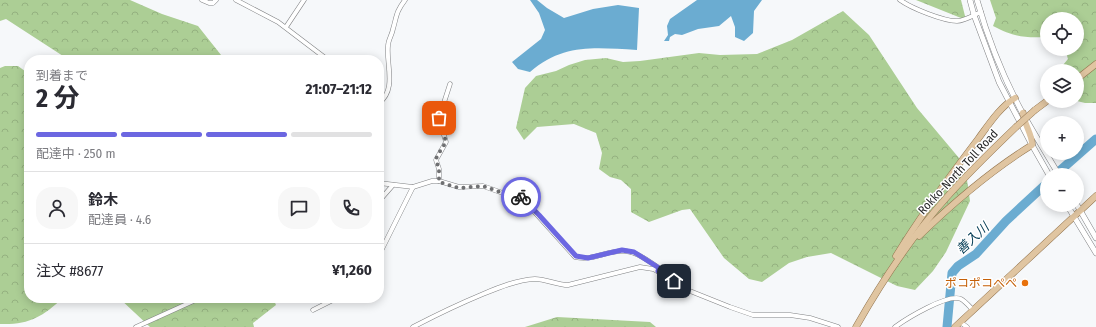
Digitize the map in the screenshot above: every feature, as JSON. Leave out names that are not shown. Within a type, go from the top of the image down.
[{"type":"main road","points":[[1084,73],[1096,64]]},
{"type":"main road","points":[[870,303],[881,280],[940,189],[996,115],[1015,98]]},
{"type":"main road","name":"Rokko-North Toll Road","points":[[856,327],[903,253],[946,197],[1016,127],[1040,106]]},
{"type":"main road","points":[[903,253],[956,200],[1015,155],[1032,145],[1032,140],[1024,122],[1023,113]]},
{"type":"main road","points":[[1084,204],[1096,196]]},
{"type":"main road","points":[[955,327],[1074,217],[1076,212]]},
{"type":"street","points":[[202,0],[209,3],[213,3],[216,0]]},
{"type":"street","points":[[236,0],[286,27],[322,55]]},
{"type":"street","points":[[286,27],[304,0]]},
{"type":"street","points":[[384,97],[386,95],[390,74],[388,45],[398,10],[404,0]]},
{"type":"street","points":[[900,0],[909,6],[936,16],[958,21],[981,12]]},
{"type":"street","points":[[970,0],[974,15],[999,82],[1045,168]]},
{"type":"street","points":[[978,0],[998,61],[1023,113],[1055,168]]},
{"type":"street","points":[[439,182],[439,169],[436,160],[446,142],[439,118],[450,84]]},
{"type":"street","points":[[384,183],[413,186],[432,181],[459,188],[483,186],[511,196],[521,197],[576,256],[588,258],[622,250],[634,252],[659,268],[658,271]]},
{"type":"street","points":[[384,195],[393,184]]},
{"type":"street","points":[[384,243],[413,186]]},
{"type":"street","points":[[1071,212],[1096,253]]},
{"type":"street","points":[[1082,212],[1096,238]]},
{"type":"street","points":[[413,327],[454,306],[507,284],[538,279],[560,285],[568,285],[640,267],[658,271],[668,276],[680,287],[753,314],[790,315],[810,318],[838,327]]},
{"type":"street","points":[[895,327],[927,307],[953,298],[961,299],[973,310]]},
{"type":"street","points":[[136,327],[189,303]]},
{"type":"street","points":[[313,310],[327,303]]},
{"type":"street","points":[[960,322],[967,327]]},
{"type":"green space","points":[[0,0],[130,0],[162,14],[198,26],[221,55],[61,55],[6,19],[0,21]]},
{"type":"green space","points":[[916,0],[961,0],[966,20]]},
{"type":"green space","points":[[990,0],[1096,0],[1096,103],[1084,103],[1084,64],[1064,64],[1068,59],[1067,56],[1084,56],[1084,12],[1040,12],[1040,37],[1019,36],[993,26],[996,18]]},
{"type":"green space","points":[[843,11],[869,35],[917,108],[959,158],[966,173],[970,201],[946,252],[933,271],[915,290],[897,286],[831,253],[807,257],[789,263],[762,282],[749,279],[724,258],[690,209],[682,210],[649,222],[631,212],[631,189],[621,180],[610,177],[599,169],[602,153],[596,133],[574,124],[537,127],[524,140],[516,128],[525,88],[536,76],[556,71],[585,60],[606,58],[623,62],[699,53],[720,55],[757,54],[792,40]]},
{"type":"green space","points":[[5,66],[18,66],[24,70],[24,303],[57,303],[41,315],[27,321],[10,324],[0,324],[0,68]]},
{"type":"green space","points":[[124,303],[275,303],[276,305],[253,323],[254,327],[150,327]]},
{"type":"green space","points":[[557,317],[650,322],[656,327],[525,327]]},
{"type":"water","points":[[530,0],[537,0],[564,18],[593,9],[618,5],[639,8],[637,50],[594,48],[580,49],[555,56],[530,72],[518,69],[512,62],[541,39],[545,30],[539,13]]},
{"type":"water","points":[[697,0],[762,0],[754,11],[753,33],[744,41],[735,37],[735,27],[731,16],[719,26],[698,29],[682,35],[675,34],[670,37],[669,41],[664,41],[668,35],[667,26],[670,19]]},
{"type":"waterway","name":"善入川","points":[[1063,168],[1096,139]]},
{"type":"waterway","name":"善入川","points":[[947,327],[952,273],[958,266],[976,254],[1006,221],[1040,189]]},
{"type":"way so far","points":[[439,118],[446,139],[446,142],[436,160],[439,169],[439,182],[459,188],[483,186],[490,187],[511,196],[521,197]]},
{"type":"place","name":"ポコポコぺぺ","points":[[1025,283]]},
{"type":"route","points":[[521,197],[539,215],[568,250],[576,256],[588,258],[622,250],[634,252],[659,268],[658,271],[674,281]]}]
